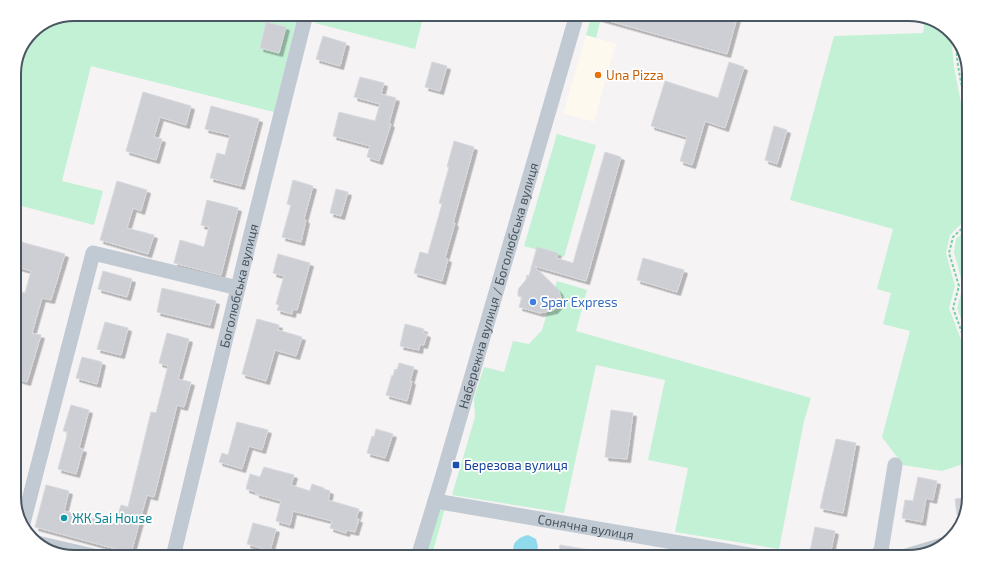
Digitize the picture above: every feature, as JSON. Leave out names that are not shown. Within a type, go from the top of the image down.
[{"type":"street","name":"Боголюбська вулиця","points":[[175,550],[304,21]]},
{"type":"street","name":"Набережна вулиця / Боголюбська вулиця","points":[[420,550],[575,21]]},
{"type":"street","points":[[25,516],[93,253],[238,288]]},
{"type":"street","points":[[881,550],[894,465]]},
{"type":"street","name":"Сонячна вулиця","points":[[435,501],[720,550]]},
{"type":"path","points":[[956,50],[962,87]]},
{"type":"path","points":[[962,229],[953,237],[949,252],[959,286],[953,308],[962,333]]},
{"type":"shaded area","points":[[586,35],[616,44],[594,122],[563,113]]},
{"type":"green space","points":[[74,21],[296,21],[274,112],[91,66],[62,181],[103,191],[94,225],[21,206],[21,70],[25,54],[36,36],[54,25]]},
{"type":"green space","points":[[316,21],[422,21],[415,49],[315,23]]},
{"type":"green space","points":[[590,21],[600,21],[596,38],[586,35]]},
{"type":"green space","points":[[924,23],[936,28],[944,34],[952,43],[954,67],[962,108],[962,223],[950,235],[946,253],[955,286],[949,308],[962,342],[962,464],[942,471],[903,465],[882,437],[910,331],[883,324],[891,293],[877,289],[893,229],[790,200],[834,36],[923,33]]},
{"type":"green space","points":[[557,134],[596,145],[564,257],[524,246]]},
{"type":"green space","points":[[962,233],[962,282],[954,252],[956,239]]},
{"type":"green space","points":[[557,281],[587,290],[576,331],[811,398],[804,421],[779,549],[675,532],[688,468],[648,460],[665,380],[596,365],[564,513],[452,495],[475,417],[474,398],[484,367],[504,372],[513,341],[529,344],[542,330]]},
{"type":"green space","points":[[962,290],[962,321],[957,308]]},
{"type":"green space","points":[[445,508],[433,550],[427,550],[438,513]]},
{"type":"water","points":[[528,535],[536,539],[537,550],[513,550],[513,546],[517,540]]},
{"type":"building","points":[[609,21],[736,21],[727,54]]},
{"type":"building","points":[[266,22],[286,27],[279,53],[260,48]]},
{"type":"building","points":[[323,36],[346,43],[340,66],[316,59]]},
{"type":"building","points":[[432,62],[447,66],[440,91],[425,87]]},
{"type":"building","points":[[729,62],[744,67],[725,128],[705,121],[692,165],[680,161],[687,137],[651,126],[665,81],[718,98]]},
{"type":"building","points":[[360,77],[384,83],[381,94],[396,98],[389,123],[391,124],[379,161],[367,157],[370,146],[333,136],[339,112],[375,121],[380,104],[354,97]]},
{"type":"building","points":[[143,92],[191,106],[186,125],[160,117],[154,137],[162,139],[156,160],[126,151]]},
{"type":"building","points":[[211,106],[259,119],[241,186],[210,178],[217,153],[225,155],[230,135],[205,129]]},
{"type":"building","points":[[774,126],[787,130],[777,164],[765,160]]},
{"type":"building","points":[[454,141],[474,147],[453,223],[455,223],[445,258],[448,259],[442,281],[414,273],[420,252],[428,254],[442,204],[439,203],[449,167],[447,167]]},
{"type":"building","points":[[605,152],[621,157],[586,281],[534,266],[559,291],[561,298],[559,305],[554,310],[540,313],[519,307],[522,297],[518,296],[518,291],[526,280],[527,275],[529,276],[537,247],[558,253],[556,258],[573,263]]},
{"type":"building","points":[[293,180],[313,186],[304,219],[306,220],[301,242],[282,237],[291,205],[287,204]]},
{"type":"building","points":[[117,181],[147,190],[141,211],[133,208],[127,228],[154,235],[148,254],[100,240]]},
{"type":"building","points":[[336,189],[348,192],[341,216],[330,213]]},
{"type":"building","points":[[207,200],[238,208],[221,275],[174,263],[180,240],[204,247],[209,227],[201,225]]},
{"type":"building","points":[[21,242],[65,254],[51,300],[42,298],[32,333],[41,335],[27,382],[21,380],[21,292],[25,293],[31,271],[21,268]]},
{"type":"building","points":[[278,254],[310,263],[297,310],[293,309],[292,314],[277,310],[279,305],[276,304],[284,276],[273,273]]},
{"type":"building","points":[[643,258],[684,270],[677,292],[637,280]]},
{"type":"building","points":[[103,271],[132,279],[127,297],[98,289]]},
{"type":"building","points":[[162,288],[216,301],[210,325],[157,312]]},
{"type":"building","points":[[257,319],[279,325],[278,330],[302,337],[296,356],[275,350],[266,381],[242,374]]},
{"type":"building","points":[[105,322],[128,328],[121,355],[97,349]]},
{"type":"building","points":[[405,324],[424,329],[423,333],[427,334],[424,345],[420,344],[419,350],[400,346]]},
{"type":"building","points":[[167,333],[189,339],[178,379],[191,382],[184,407],[177,405],[154,497],[147,495],[132,550],[120,550],[35,527],[46,485],[69,491],[64,511],[115,524],[121,505],[128,507],[151,412],[156,413],[168,366],[159,363]]},
{"type":"building","points":[[82,357],[102,362],[97,384],[76,378]]},
{"type":"building","points":[[399,363],[414,367],[407,401],[386,395],[392,375],[393,376],[395,369],[397,370]]},
{"type":"building","points":[[71,405],[89,410],[79,448],[83,449],[76,474],[58,469],[68,432],[63,431]]},
{"type":"building","points":[[611,410],[633,413],[627,459],[605,457]]},
{"type":"building","points":[[237,422],[268,430],[262,450],[249,446],[242,469],[219,462],[222,453],[228,455]]},
{"type":"building","points":[[376,429],[393,434],[385,458],[367,453],[372,436],[374,437]]},
{"type":"building","points":[[836,439],[856,443],[843,513],[820,508]]},
{"type":"building","points":[[264,467],[294,475],[291,485],[310,491],[312,484],[324,488],[330,491],[328,500],[359,509],[356,519],[359,519],[355,532],[347,530],[346,533],[330,528],[332,521],[293,511],[290,525],[276,521],[281,501],[256,494],[256,492],[246,489],[250,474],[260,477]]},
{"type":"building","points":[[918,477],[937,481],[933,500],[926,498],[922,522],[902,518],[905,500],[913,501]]},
{"type":"building","points":[[962,498],[959,515],[957,515],[955,499]]},
{"type":"building","points":[[253,523],[276,529],[270,550],[247,544]]},
{"type":"building","points":[[815,527],[835,531],[831,550],[810,550]]},
{"type":"building","points":[[560,545],[590,550],[559,550]]},
{"type":"place","name":"Una Pizza","points":[[598,75]]},
{"type":"place","name":"Spar Express","points":[[533,302]]},
{"type":"place","name":"Березова вулиця","points":[[456,465]]},
{"type":"place","name":"ЖК Sai House","points":[[64,518]]}]
